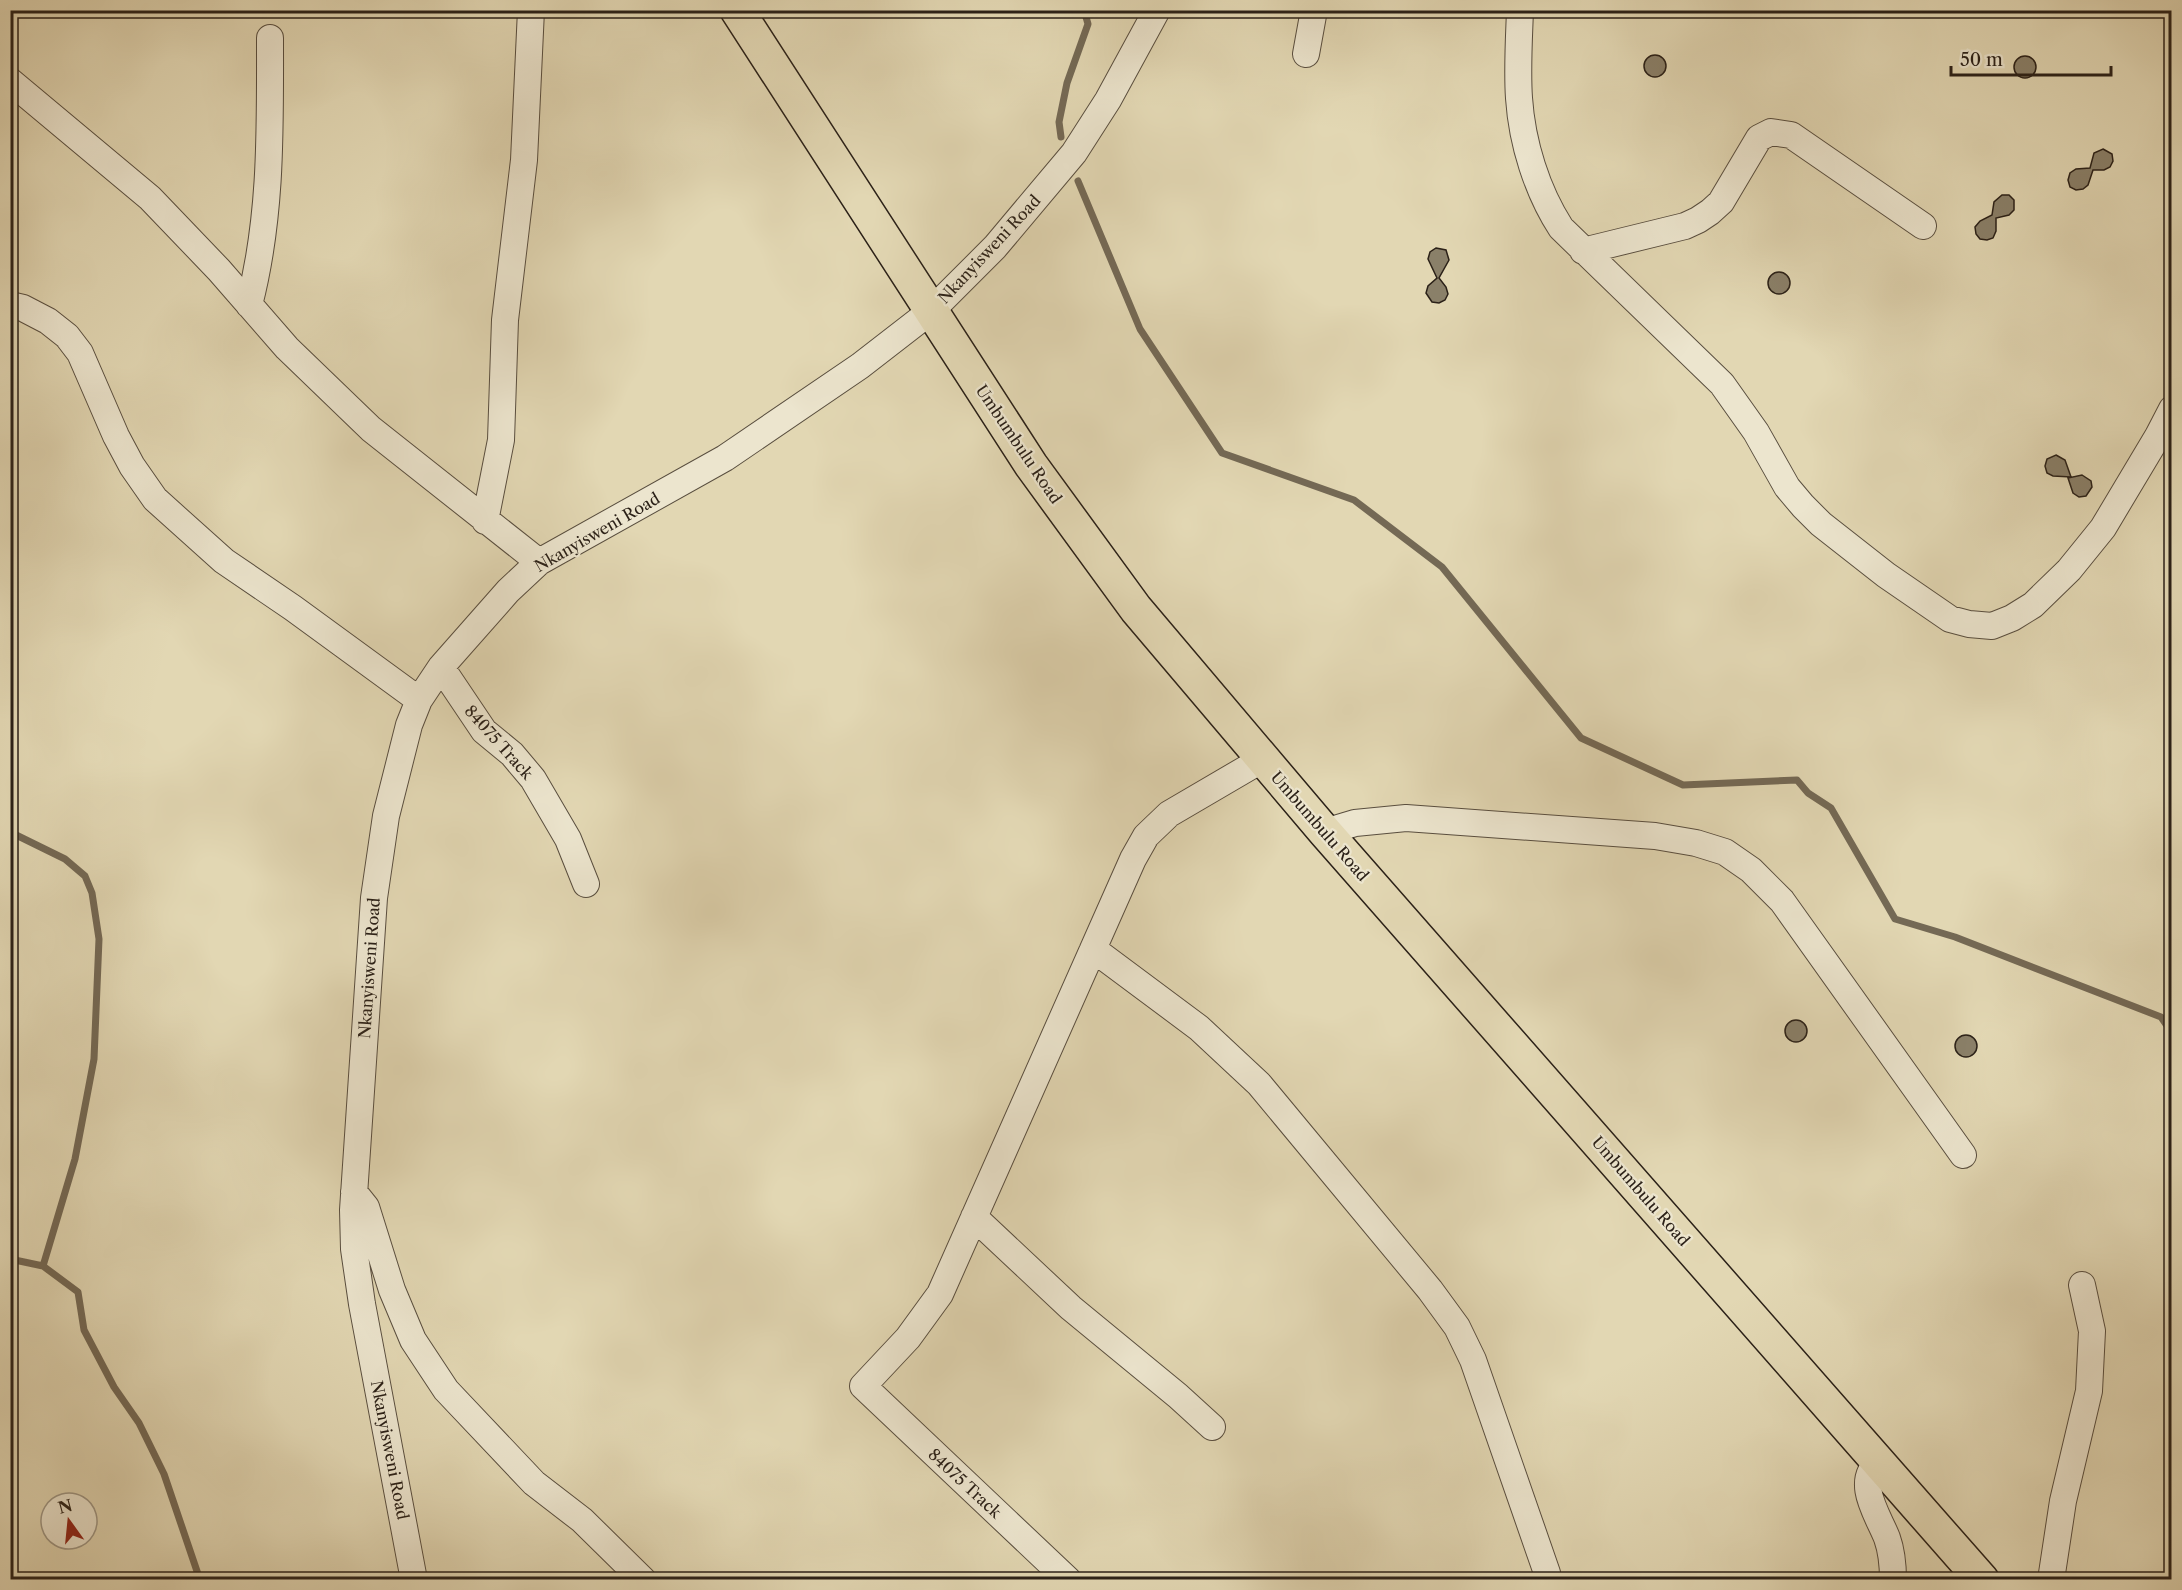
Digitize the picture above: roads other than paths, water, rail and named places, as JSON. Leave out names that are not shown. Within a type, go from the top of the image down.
[{"type":"main road","name":"Umbumbulu Road","points":[[737,10],[1031,465],[1129,600],[1325,832],[1982,1580]]},
{"type":"street","points":[[485,521],[501,440],[505,320],[524,160],[531,10]]},
{"type":"street","name":"Nkanyisweni Road","points":[[414,1580],[362,1304],[354,1249],[353,1191],[374,898],[386,816],[406,733],[419,700],[441,667],[508,591],[539,562],[725,458],[860,366],[931,311],[995,247],[1074,153],[1108,100],[1157,10]]},
{"type":"street","points":[[1306,54],[1314,10]]},
{"type":"street","points":[[1520,10],[1519,99],[1525,138],[1538,184],[1561,228],[1722,384],[1756,432],[1787,487],[1803,506],[1821,524],[1886,575],[1950,619],[1992,626],[2012,618],[2033,605],[2062,577],[2103,528],[2172,409]]},
{"type":"street","points":[[249,304],[257,271],[271,147],[270,38]]},
{"type":"street","points":[[10,81],[150,198],[205,254],[287,348],[371,429],[539,562]]},
{"type":"street","points":[[1583,251],[1685,226],[1704,216],[1721,202],[1759,138],[1771,132],[1791,135],[1923,226]]},
{"type":"street","points":[[10,305],[23,308],[48,321],[67,336],[80,354],[116,436],[132,466],[155,499],[224,561],[419,700]]},
{"type":"street","name":"84075 Track","points":[[441,667],[484,731],[513,754],[533,779],[568,839],[586,884]]},
{"type":"street","points":[[1212,1427],[1171,1390],[1071,1308],[974,1217],[1133,859],[1146,836],[1169,814],[1263,759]]},
{"type":"street","points":[[1325,832],[1372,820],[1406,818],[1655,836],[1696,843],[1725,852],[1751,870],[1782,902],[1963,1155]]},
{"type":"street","points":[[1093,950],[1199,1028],[1259,1084],[1437,1299],[1457,1327],[1473,1360],[1547,1573]]},
{"type":"street","points":[[353,1191],[366,1207],[392,1290],[413,1340],[446,1390],[534,1483],[582,1521],[643,1580]]},
{"type":"street","name":"84075 Track","points":[[974,1217],[945,1286],[926,1316],[863,1386],[1068,1580]]},
{"type":"street","points":[[2051,1580],[2063,1501],[2090,1383],[2092,1331],[2082,1285]]},
{"type":"street","points":[[1879,1461],[1869,1472],[1867,1481],[1869,1494],[1891,1551],[1893,1580]]},
{"type":"waterway","points":[[1061,137],[1059,122],[1067,83],[1088,24],[1084,10]]},
{"type":"waterway","points":[[1078,181],[1140,329],[1222,453],[1354,500],[1442,567],[1581,738],[1683,785],[1797,780],[1808,793],[1831,808],[1895,919],[1955,937],[2161,1017],[2172,1033]]},
{"type":"waterway","points":[[10,832],[65,859],[85,876],[92,893],[99,939],[94,1059],[75,1159],[43,1266],[78,1292],[84,1330],[114,1387],[139,1423],[164,1474],[200,1580]]},
{"type":"waterway","points":[[10,1259],[43,1266]]}]
